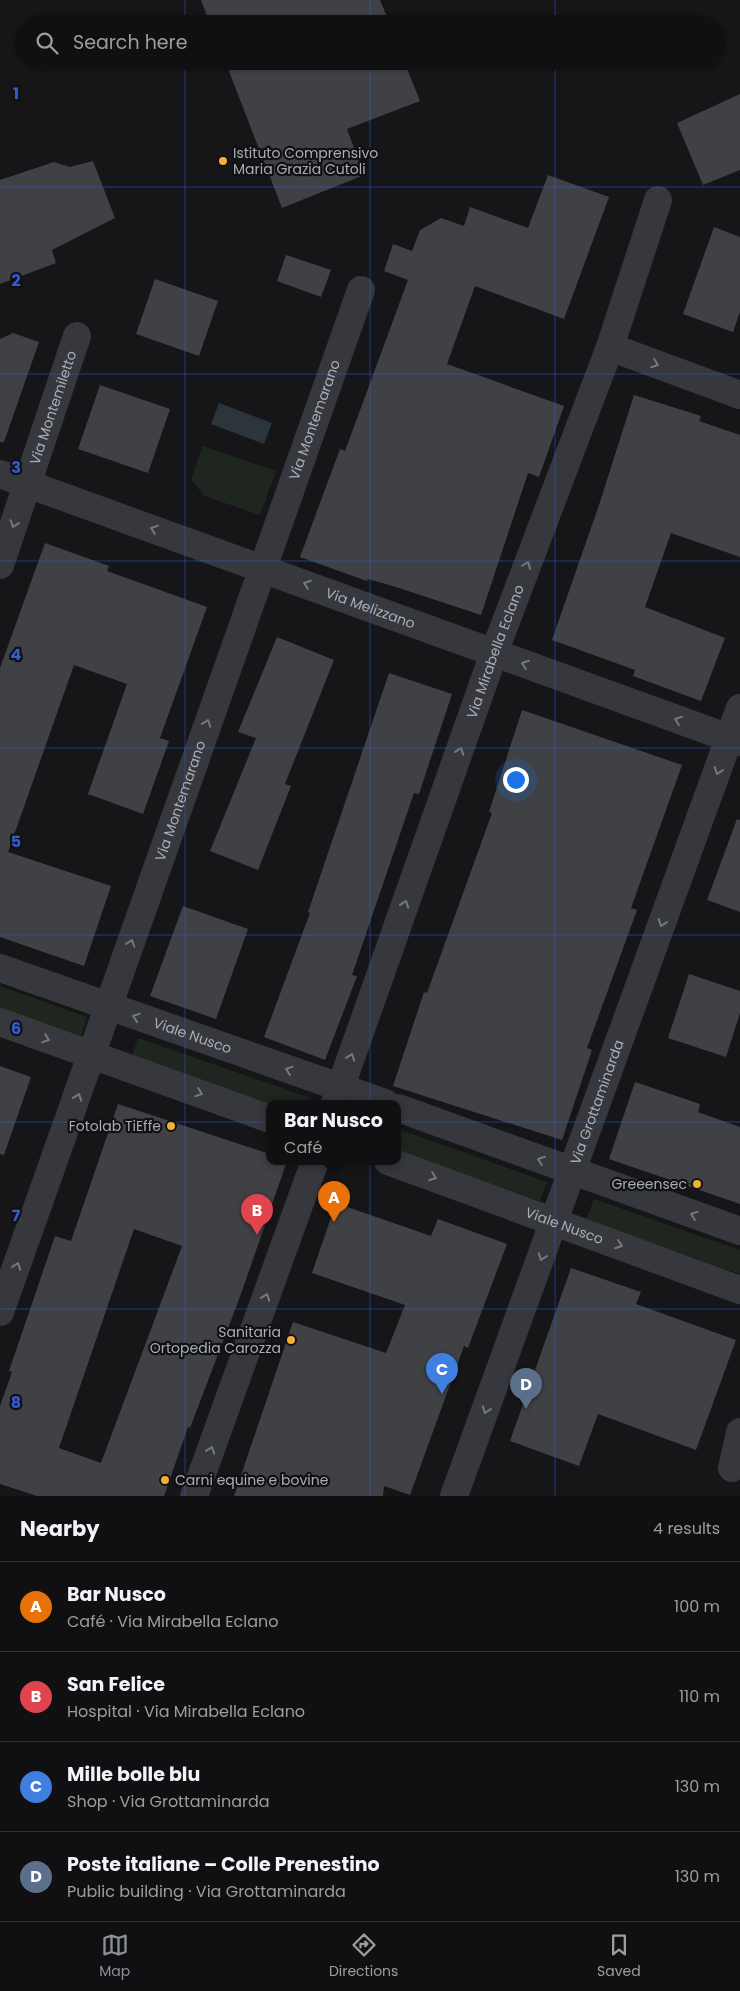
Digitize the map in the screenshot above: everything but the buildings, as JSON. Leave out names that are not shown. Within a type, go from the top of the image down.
[{"type":"street","name":"Via Mirabella Eclano","points":[[338,1095],[494,653],[610,347],[658,200]]},
{"type":"street","name":"Via Montemarano","points":[[0,1312],[92,1056],[261,568],[361,290]]},
{"type":"street","name":"Via Montemiletto","points":[[0,565],[29,484],[77,336]]},
{"type":"street","points":[[610,347],[740,395]]},
{"type":"street","name":"Via Melizzano","points":[[0,474],[735,740]]},
{"type":"street","name":"Via Grottaminarda","points":[[454,1496],[572,1172],[735,740],[740,708]]},
{"type":"street","name":"Viale Nusco","points":[[0,968],[109,1007],[338,1095],[367,1100]]},
{"type":"street","points":[[0,1022],[266,1118]]},
{"type":"street","points":[[401,1109],[740,1231]]},
{"type":"street","points":[[194,1496],[314,1165]]},
{"type":"street","name":"Viale Nusco","points":[[399,1165],[740,1290]]},
{"type":"street","points":[[732,1468],[740,1432]]},
{"type":"shaded area","points":[[219,403],[272,423],[264,444],[211,424]]},
{"type":"shaded area","points":[[203,446],[276,471],[260,515],[204,496],[191,479]]},
{"type":"shaded area","points":[[0,986],[87,1017],[80,1039],[0,1010]]},
{"type":"shaded area","points":[[138,1038],[311,1098],[311,1100],[266,1100],[266,1105],[131,1058]]},
{"type":"shaded area","points":[[401,1130],[547,1182],[540,1201],[401,1152]]},
{"type":"shaded area","points":[[594,1199],[740,1250],[740,1274],[586,1220]]},
{"type":"place","name":"Istituto Comprensivo Maria Grazia Cutoli","points":[[223,161]]},
{"type":"place","name":"Fotolab TiEffe","points":[[171,1126]]},
{"type":"place","name":"Greeensec","points":[[697,1184]]},
{"type":"place","name":"Bar Nusco","points":[[334,1222]]},
{"type":"place","name":"San Felice","points":[[257,1235]]},
{"type":"place","name":"Sanitaria Ortopedia Carozza","points":[[291,1340]]},
{"type":"place","name":"Mille bolle blu","points":[[442,1394]]},
{"type":"place","name":"Poste italiane – Colle Prenestino","points":[[526,1409]]},
{"type":"place","name":"Carni equine e bovine","points":[[165,1480]]}]
